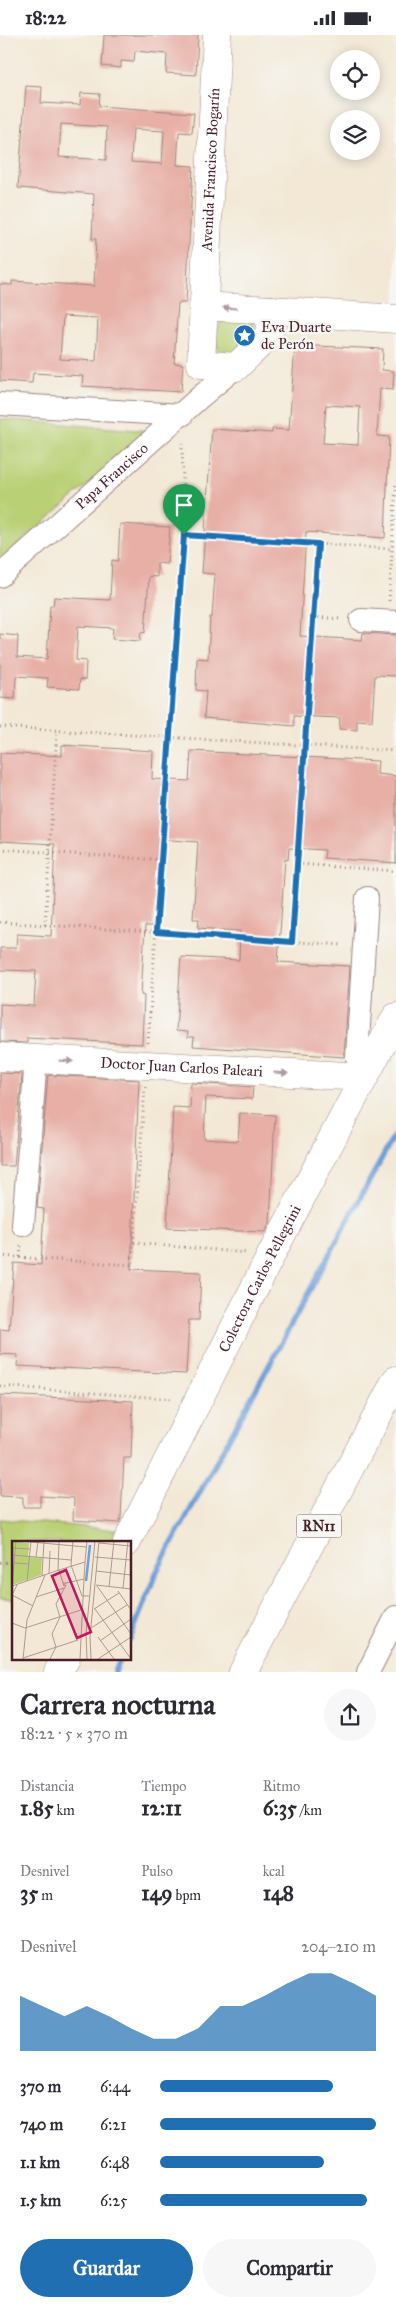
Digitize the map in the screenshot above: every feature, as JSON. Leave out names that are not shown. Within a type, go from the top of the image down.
[{"type":"main road","name":"Avenida Francisco Bogarín","points":[[201,364],[217,35]]},
{"type":"main road","points":[[203,306],[396,319]]},
{"type":"main road","points":[[201,364],[236,367],[269,335],[271,311]]},
{"type":"main road","name":"Colectora Carlos Pellegrini","points":[[128,1541],[271,1255],[396,1017]]},
{"type":"main road","name":"Doctor Juan Carlos Paleari","points":[[0,1057],[146,1067],[364,1077]]},
{"type":"main road","name":"RN11","points":[[242,1672],[396,1379]]},
{"type":"main road","points":[[58,1672],[65,1659]]},
{"type":"street","points":[[199,398],[201,364]]},
{"type":"street","name":"Papa Francisco","points":[[0,576],[236,367]]},
{"type":"street","points":[[0,404],[182,415]]},
{"type":"street","points":[[361,620],[392,622]]},
{"type":"street","points":[[364,1077],[357,1057],[367,898]]},
{"type":"street","points":[[23,1225],[36,1059]]},
{"type":"street","points":[[368,1672],[396,1617]]},
{"type":"path","points":[[0,1256],[132,1265],[184,535],[182,415]]},
{"type":"path","points":[[392,622],[392,549],[396,485]]},
{"type":"path","points":[[184,535],[392,549]]},
{"type":"path","points":[[292,942],[318,544]]},
{"type":"path","points":[[313,617],[361,620]]},
{"type":"path","points":[[0,727],[304,747],[396,751]]},
{"type":"path","points":[[45,925],[57,731]]},
{"type":"path","points":[[0,849],[161,860]]},
{"type":"path","points":[[297,863],[396,871]]},
{"type":"path","points":[[0,922],[364,946]]},
{"type":"path","points":[[134,1243],[271,1255]]},
{"type":"path","points":[[0,1386],[198,1401]]},
{"type":"green space","points":[[244,316],[254,324],[253,339],[233,357],[220,354],[214,337],[223,318]]},
{"type":"green space","points":[[0,419],[150,431],[0,560]]},
{"type":"green space","points":[[0,1519],[118,1530],[112,1541],[12,1541],[12,1599],[0,1598]]},
{"type":"building","points":[[104,35],[198,35],[196,75],[166,73],[167,54],[135,51],[134,62],[121,61],[121,68],[102,66]]},
{"type":"building","points":[[26,86],[42,87],[41,103],[80,105],[81,93],[100,94],[99,106],[194,113],[192,133],[179,132],[177,165],[193,166],[186,303],[178,303],[174,363],[183,364],[181,392],[82,386],[83,376],[33,373],[32,383],[0,381],[0,284],[12,285],[12,281],[94,286],[96,239],[92,239],[94,194],[18,188]],"holes":[[[61,124],[107,127],[106,160],[59,157]],[[133,129],[164,131],[162,164],[131,162]],[[63,316],[98,318],[96,361],[60,359]]]},
{"type":"building","points":[[295,345],[383,349],[382,370],[394,371],[393,390],[380,389],[377,436],[389,437],[385,538],[306,532],[300,636],[362,640],[363,633],[396,635],[396,676],[375,675],[372,721],[357,720],[357,730],[339,729],[340,718],[294,716],[294,726],[204,718],[206,691],[196,690],[197,658],[208,659],[215,574],[202,573],[212,429],[272,433],[272,429],[289,430]],"holes":[[[326,405],[360,407],[358,445],[323,443]]]},
{"type":"building","points":[[120,524],[170,527],[167,564],[157,563],[157,577],[149,576],[145,633],[141,632],[140,641],[112,639],[113,628],[78,626],[76,660],[86,661],[85,680],[80,679],[79,689],[47,687],[48,678],[16,676],[15,699],[0,698],[0,634],[18,636],[17,657],[47,659],[50,606],[53,606],[54,597],[110,600],[112,560],[118,561]]},
{"type":"building","points":[[62,745],[153,751],[152,779],[189,781],[191,751],[378,761],[377,774],[396,776],[396,863],[324,858],[325,850],[289,848],[288,860],[285,859],[278,962],[350,966],[344,1057],[193,1046],[194,1037],[187,1037],[188,1032],[176,1031],[181,957],[239,960],[240,931],[198,928],[199,919],[193,919],[198,842],[158,839],[153,926],[145,926],[141,995],[144,996],[142,1044],[27,1038],[27,1043],[0,1042],[0,1004],[34,1006],[36,971],[0,970],[0,948],[16,948],[17,934],[51,936],[55,844],[0,841],[0,753],[62,756]]},
{"type":"building","points":[[0,1073],[22,1074],[14,1166],[0,1166]]},
{"type":"building","points":[[48,1075],[139,1080],[131,1269],[201,1272],[199,1320],[189,1320],[186,1374],[17,1366],[18,1355],[0,1354],[0,1329],[9,1330],[14,1263],[41,1265],[44,1209],[37,1208]]},
{"type":"building","points":[[191,1083],[253,1087],[252,1099],[206,1097],[204,1139],[238,1141],[240,1113],[275,1115],[270,1223],[265,1232],[167,1228],[173,1107],[190,1108]]},
{"type":"building","points":[[0,1395],[133,1401],[131,1458],[124,1458],[121,1518],[119,1523],[73,1520],[74,1498],[40,1496],[40,1507],[23,1507],[23,1497],[0,1496]]},
{"type":"waterway","points":[[131,1636],[156,1573],[396,1132]]},
{"type":"waterway","points":[[115,1672],[121,1659]]},
{"type":"place","name":"Eva Duarte de Perón","points":[[245,336]]},
{"type":"route","points":[[184,535],[318,544],[292,942],[156,932],[184,535]]}]
